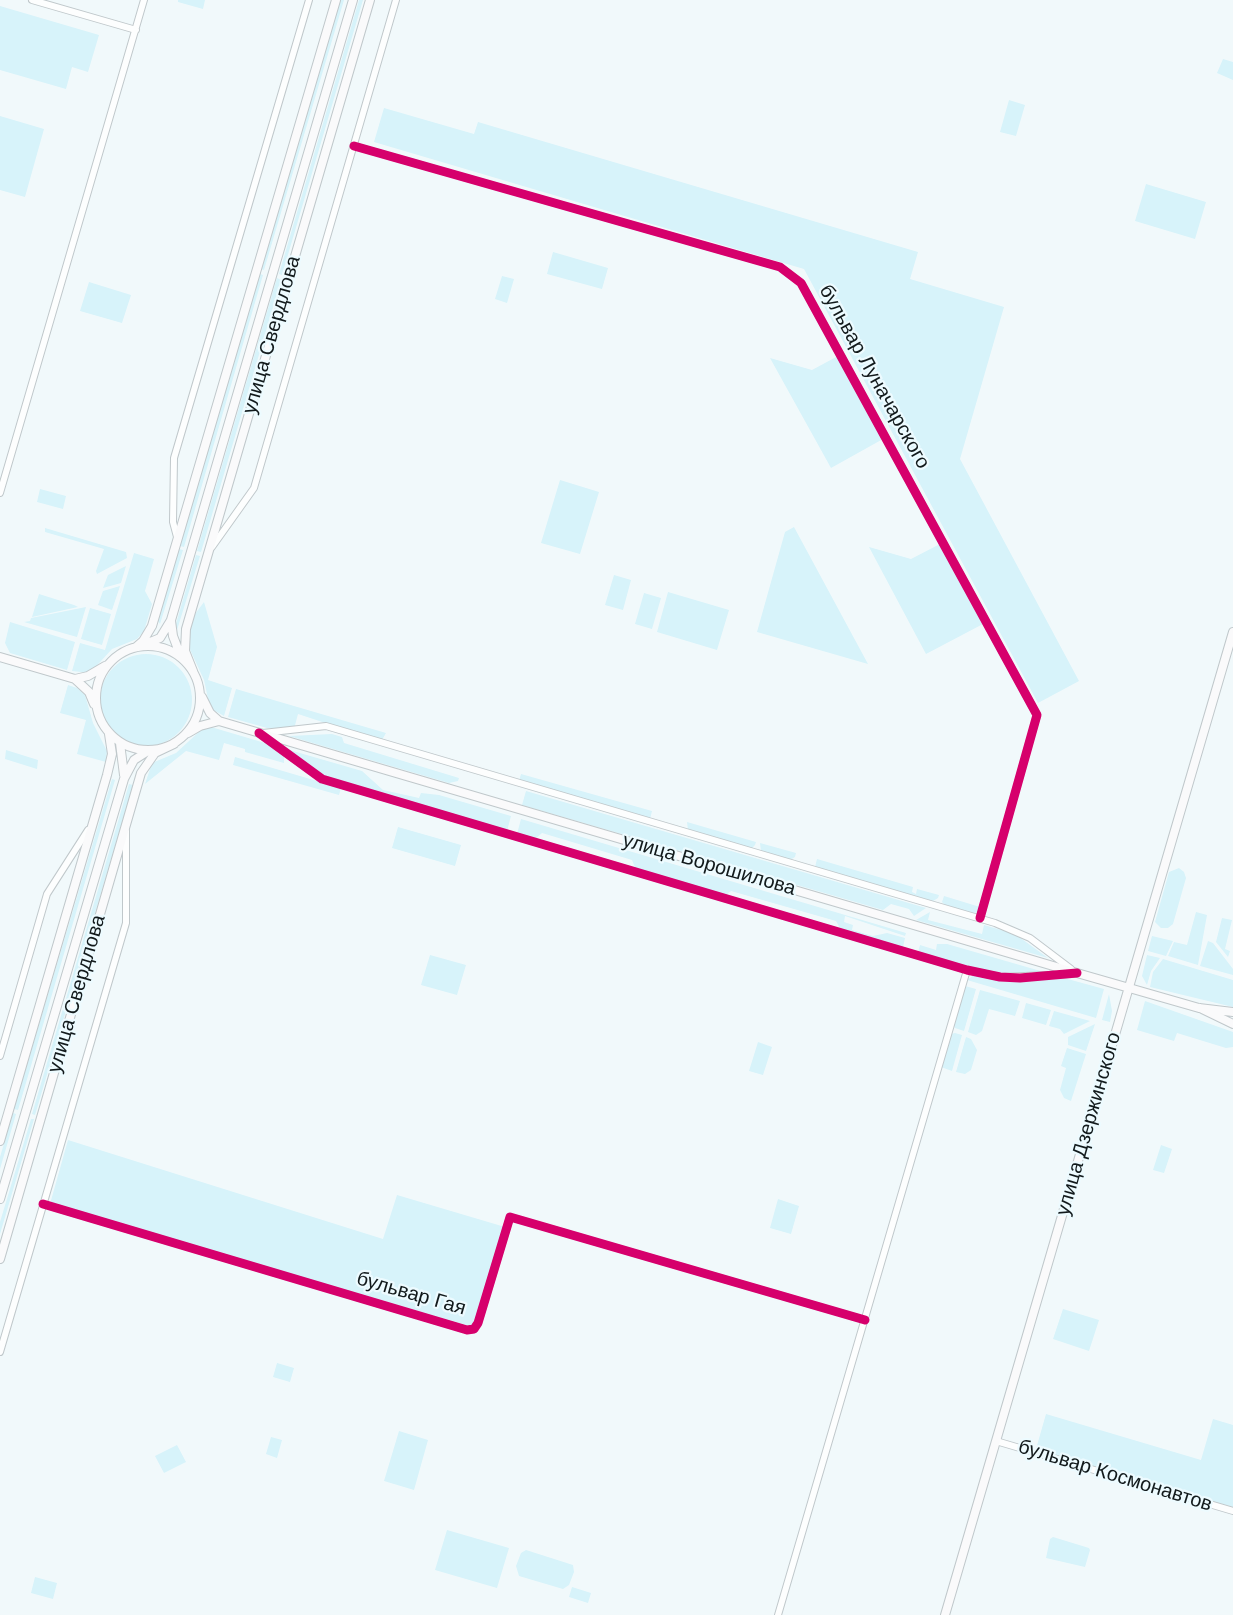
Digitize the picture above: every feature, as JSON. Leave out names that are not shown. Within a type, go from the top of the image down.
[{"type":"main road","name":"улица Свердлова","points":[[140,646],[152,626],[336,0]]},
{"type":"main road","name":"улица Свердлова","points":[[140,646],[160,638],[171,620],[352,0]]},
{"type":"main road","name":"улица Свердлова","points":[[193,671],[185,651],[186,629],[370,0]]},
{"type":"main road","points":[[171,620],[173,636],[183,660]]},
{"type":"main road","name":"улица Дзержинского","points":[[945,1615],[1233,632]]},
{"type":"main road","points":[[0,657],[75,679],[89,692],[109,734],[120,743],[148,751],[174,744],[188,732],[219,721],[205,704],[193,671],[171,651],[140,646],[96,672],[75,679]]},
{"type":"main road","points":[[97,710],[97,686],[110,662]]},
{"type":"main road","points":[[188,732],[197,716],[199,689]]},
{"type":"main road","name":"улица Ворошилова","points":[[219,721],[1129,988],[1199,1008],[1233,1012]]},
{"type":"main road","name":"улица Свердлова","points":[[0,1141],[94,822],[112,754],[109,734]]},
{"type":"main road","name":"улица Свердлова","points":[[120,743],[124,779]]},
{"type":"main road","name":"улица Свердлова","points":[[0,1259],[126,822],[146,763],[155,753],[174,744]]},
{"type":"main road","name":"улица Свердлова","points":[[0,1198],[124,779],[134,760],[148,751]]},
{"type":"main road","name":"улица Ворошилова","points":[[1199,1008],[1233,1024]]},
{"type":"street","points":[[32,0],[136,30]]},
{"type":"street","points":[[0,493],[144,0]]},
{"type":"street","points":[[177,538],[173,522],[174,458],[309,0]]},
{"type":"street","points":[[210,550],[228,528],[254,488],[396,0]]},
{"type":"street","name":"бульвар Луначарского","points":[[354,146],[780,267],[801,283],[1037,715],[980,918]]},
{"type":"street","points":[[259,733],[326,726],[980,918],[1013,929],[1030,938],[1077,973]]},
{"type":"street","points":[[259,733],[322,779],[967,970],[1000,977],[1077,973]]},
{"type":"street","points":[[0,1056],[47,894],[94,822]]},
{"type":"street","points":[[0,1352],[126,922],[126,822]]},
{"type":"street","points":[[778,1615],[967,970]]},
{"type":"street","name":"бульвар Гая","points":[[43,1204],[467,1330],[474,1329],[478,1323],[510,1217],[865,1320]]},
{"type":"street","name":"бульвар Космонавтов","points":[[996,1441],[1233,1511]]},
{"type":"shaded area","points":[[178,0],[205,0],[203,9],[178,2]]},
{"type":"shaded area","points":[[339,0],[344,0],[264,270],[261,269]]},
{"type":"shaded area","points":[[359,0],[363,0],[282,275],[279,274]]},
{"type":"shaded area","points":[[0,6],[99,35],[88,72],[72,67],[66,89],[0,70]]},
{"type":"shaded area","points":[[1223,59],[1233,62],[1233,80],[1217,73]]},
{"type":"shaded area","points":[[1009,100],[1025,105],[1016,136],[1000,132]]},
{"type":"shaded area","points":[[384,108],[474,134],[478,122],[918,252],[910,279],[1004,307],[960,459],[1079,681],[1038,703],[804,269],[374,142]]},
{"type":"shaded area","points":[[0,116],[44,129],[25,197],[0,190]]},
{"type":"shaded area","points":[[1146,184],[1206,202],[1195,239],[1135,221]]},
{"type":"shaded area","points":[[553,252],[608,268],[602,289],[547,274]]},
{"type":"shaded area","points":[[260,274],[263,275],[184,547],[180,546]]},
{"type":"shaded area","points":[[502,276],[514,279],[507,303],[495,299]]},
{"type":"shaded area","points":[[277,278],[281,280],[201,552],[197,551]]},
{"type":"shaded area","points":[[89,282],[131,295],[122,323],[80,311]]},
{"type":"shaded area","points":[[838,356],[883,439],[831,468],[770,358],[812,370]]},
{"type":"shaded area","points":[[560,480],[599,492],[580,554],[541,543]]},
{"type":"shaded area","points":[[40,489],[66,496],[63,509],[37,502]]},
{"type":"shaded area","points":[[794,527],[868,664],[757,632],[785,532]]},
{"type":"shaded area","points":[[45,528],[126,552],[127,558],[97,574],[104,549],[45,532]]},
{"type":"shaded area","points":[[940,544],[983,624],[926,654],[869,547],[911,559]]},
{"type":"shaded area","points":[[179,549],[183,550],[160,624],[158,621]]},
{"type":"shaded area","points":[[134,553],[154,559],[145,591],[152,604],[144,631],[137,639],[112,649],[90,673],[72,671],[80,643],[105,650]]},
{"type":"shaded area","points":[[196,555],[200,556],[177,630],[175,627]]},
{"type":"shaded area","points":[[126,566],[121,583],[103,588],[108,575]]},
{"type":"shaded area","points":[[614,575],[631,580],[623,610],[605,605]]},
{"type":"shaded area","points":[[120,586],[112,610],[98,605],[103,591]]},
{"type":"shaded area","points":[[668,592],[729,610],[717,650],[657,632]]},
{"type":"shaded area","points":[[644,593],[661,598],[652,629],[635,624]]},
{"type":"shaded area","points":[[39,594],[74,605],[78,607],[32,617]]},
{"type":"shaded area","points":[[204,602],[217,647],[208,680],[232,688],[224,716],[210,708],[204,680],[187,643],[192,618]]},
{"type":"shaded area","points":[[86,607],[77,637],[24,622],[30,621],[31,618]]},
{"type":"shaded area","points":[[90,608],[111,614],[102,645],[81,639]]},
{"type":"shaded area","points":[[10,622],[75,642],[67,670],[10,653],[5,643]]},
{"type":"shaded area","points":[[137,654],[155,654],[172,661],[185,674],[192,691],[192,709],[185,726],[172,739],[155,746],[137,746],[120,739],[107,726],[100,709],[100,691],[107,674],[120,661]]},
{"type":"shaded area","points":[[68,685],[77,688],[85,695],[93,723],[107,751],[106,762],[77,754],[86,720],[60,713]]},
{"type":"shaded area","points":[[236,689],[386,733],[382,740],[377,740],[298,714],[294,729],[267,728],[228,717]]},
{"type":"shaded area","points":[[211,727],[265,743],[284,756],[284,763],[245,752],[245,749],[224,743],[219,760],[186,751],[145,784],[152,763],[176,753],[201,730]]},
{"type":"shaded area","points":[[332,734],[342,737],[344,743],[459,778],[458,781],[449,783],[289,736]]},
{"type":"shaded area","points":[[286,749],[362,771],[383,790],[419,798],[421,793],[439,795],[511,816],[507,831],[326,777]]},
{"type":"shaded area","points":[[6,750],[38,760],[37,769],[5,759]]},
{"type":"shaded area","points":[[235,757],[341,788],[339,795],[233,765]]},
{"type":"shaded area","points":[[521,774],[652,811],[650,819],[519,781]]},
{"type":"shaded area","points":[[112,779],[115,780],[18,1110],[14,1109]]},
{"type":"shaded area","points":[[129,784],[133,785],[35,1115],[32,1114]]},
{"type":"shaded area","points":[[526,791],[926,908],[914,916],[909,909],[891,904],[883,910],[522,805]]},
{"type":"shaded area","points":[[521,819],[906,933],[905,936],[845,916],[844,922],[853,925],[852,930],[873,936],[887,933],[905,938],[903,947],[841,930],[836,921],[731,891],[726,895],[636,870],[632,860],[542,833],[534,840],[517,834]]},
{"type":"shaded area","points":[[687,822],[756,842],[752,848],[688,830]]},
{"type":"shaded area","points":[[398,827],[461,845],[455,866],[392,848]]},
{"type":"shaded area","points":[[760,843],[796,853],[795,857],[790,860],[761,851]]},
{"type":"shaded area","points":[[817,859],[913,887],[912,892],[916,894],[917,889],[939,895],[933,901],[815,867]]},
{"type":"shaded area","points":[[1179,868],[1184,872],[1186,878],[1173,924],[1168,928],[1161,928],[1155,922],[1169,872]]},
{"type":"shaded area","points":[[944,896],[980,907],[974,914],[946,906],[942,902]]},
{"type":"shaded area","points":[[930,912],[928,920],[982,934],[984,925],[1015,934],[1048,958],[916,920]]},
{"type":"shaded area","points":[[1196,912],[1207,915],[1198,965],[1168,956],[1174,942],[1187,945]]},
{"type":"shaded area","points":[[1222,918],[1232,920],[1225,949],[1230,951],[1228,957],[1216,942]]},
{"type":"shaded area","points":[[1152,936],[1173,941],[1166,956],[1148,951]]},
{"type":"shaded area","points":[[1208,941],[1213,943],[1233,969],[1233,975],[1200,966]]},
{"type":"shaded area","points":[[937,944],[947,944],[1044,972],[994,973],[918,952],[920,945],[936,950]]},
{"type":"shaded area","points":[[430,955],[466,965],[457,995],[421,985]]},
{"type":"shaded area","points":[[1147,955],[1160,958],[1151,971],[1147,985],[1142,976]]},
{"type":"shaded area","points":[[1163,959],[1233,980],[1233,1007],[1150,987],[1153,972]]},
{"type":"shaded area","points":[[974,975],[1008,982],[1064,978],[1104,989],[1096,1018],[967,980]]},
{"type":"shaded area","points":[[965,986],[976,989],[964,1031],[955,1028],[953,1024]]},
{"type":"shaded area","points":[[980,990],[1020,1001],[1015,1016],[989,1009],[982,1031],[976,1035],[968,1032]]},
{"type":"shaded area","points":[[1109,994],[1112,1011],[1110,1022],[1102,1020]]},
{"type":"shaded area","points":[[1145,1001],[1233,1032],[1233,1047],[1226,1048],[1177,1033],[1174,1041],[1137,1030]]},
{"type":"shaded area","points":[[1026,1003],[1051,1010],[1046,1025],[1022,1018]]},
{"type":"shaded area","points":[[1054,1011],[1090,1021],[1064,1034],[1060,1029],[1049,1026]]},
{"type":"shaded area","points":[[1095,1024],[1086,1051],[1068,1045],[1068,1037]]},
{"type":"shaded area","points":[[951,1034],[962,1035],[952,1071],[941,1067]]},
{"type":"shaded area","points":[[966,1037],[971,1039],[977,1050],[971,1070],[965,1074],[956,1072]]},
{"type":"shaded area","points":[[758,1042],[772,1047],[763,1075],[749,1071]]},
{"type":"shaded area","points":[[1067,1048],[1086,1054],[1071,1101],[1064,1098],[1060,1090],[1066,1068],[1061,1066]]},
{"type":"shaded area","points":[[13,1113],[16,1114],[0,1169],[0,1157]]},
{"type":"shaded area","points":[[31,1119],[34,1119],[0,1234],[0,1222]]},
{"type":"shaded area","points":[[68,1140],[383,1239],[397,1195],[505,1227],[473,1327],[50,1204]]},
{"type":"shaded area","points":[[1161,1145],[1172,1149],[1164,1173],[1153,1170]]},
{"type":"shaded area","points":[[778,1199],[799,1206],[791,1234],[770,1228]]},
{"type":"shaded area","points":[[1063,1309],[1099,1320],[1089,1351],[1053,1339]]},
{"type":"shaded area","points":[[277,1363],[294,1368],[290,1382],[273,1377]]},
{"type":"shaded area","points":[[1046,1414],[1201,1460],[1213,1419],[1233,1425],[1233,1507],[1036,1449]]},
{"type":"shaded area","points":[[399,1431],[428,1440],[414,1490],[384,1481]]},
{"type":"shaded area","points":[[271,1437],[282,1440],[277,1458],[266,1454]]},
{"type":"shaded area","points":[[177,1445],[186,1462],[164,1473],[155,1456]]},
{"type":"shaded area","points":[[447,1530],[509,1548],[497,1588],[435,1570]]},
{"type":"shaded area","points":[[1053,1537],[1089,1548],[1085,1567],[1046,1558],[1050,1539]]},
{"type":"shaded area","points":[[526,1550],[573,1565],[574,1572],[569,1585],[563,1589],[519,1576],[516,1566],[521,1553]]},
{"type":"shaded area","points":[[35,1577],[57,1583],[53,1599],[31,1593]]},
{"type":"shaded area","points":[[572,1587],[591,1593],[588,1603],[569,1597]]},
{"type":"cycle path","points":[[354,146],[780,267],[801,283],[1037,715],[980,918]]},
{"type":"cycle path","points":[[259,733],[322,779],[967,970],[1000,977],[1020,978],[1077,973]]},
{"type":"cycle path","points":[[43,1204],[467,1330],[474,1329],[478,1323],[510,1217],[865,1320]]}]
